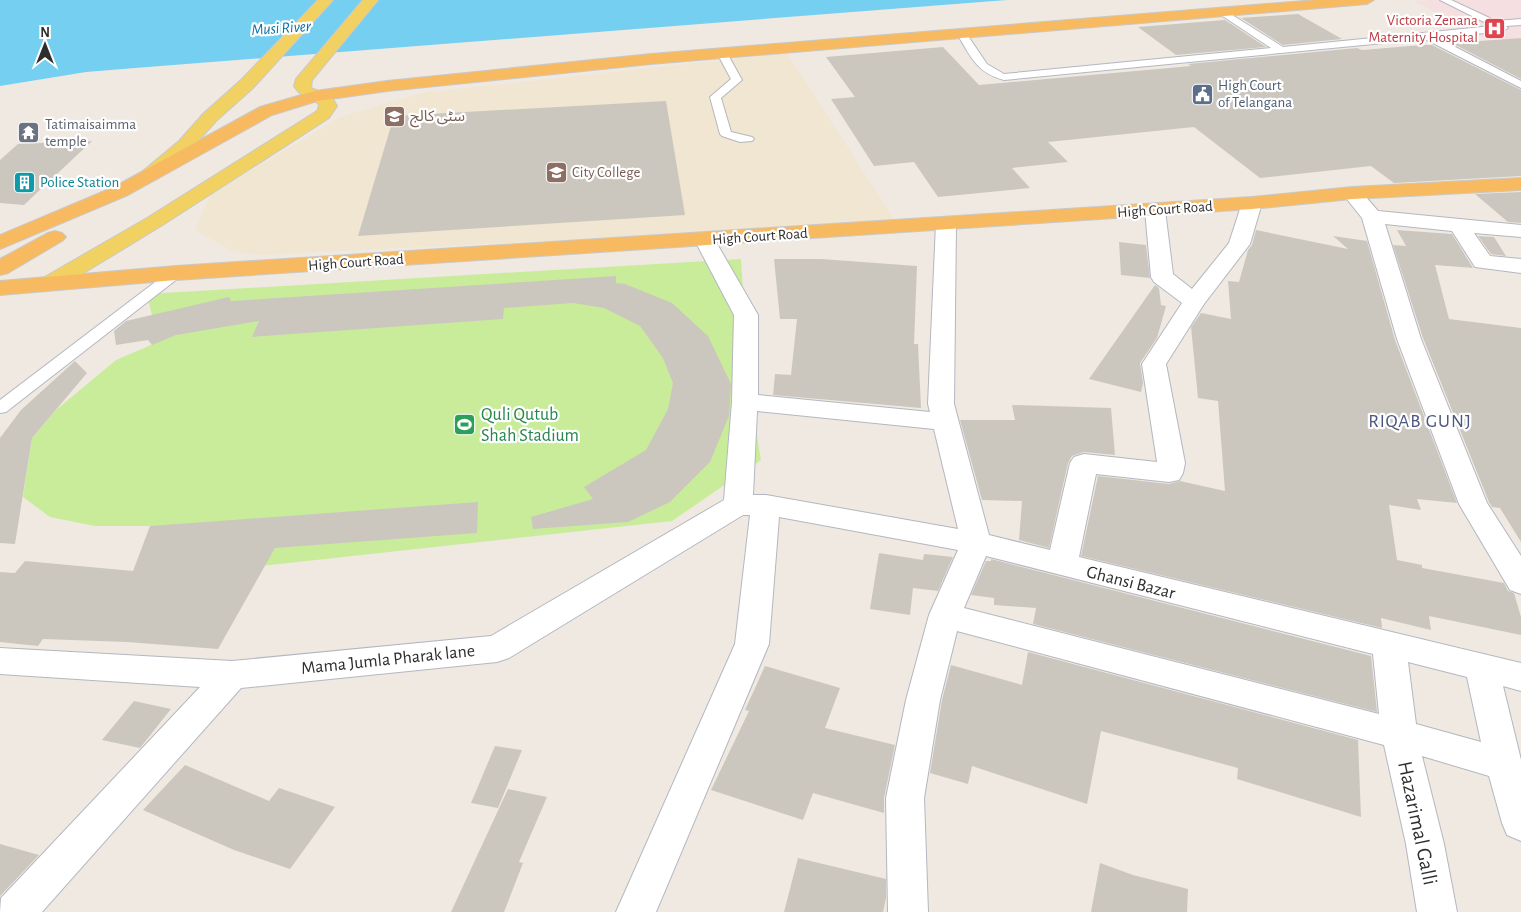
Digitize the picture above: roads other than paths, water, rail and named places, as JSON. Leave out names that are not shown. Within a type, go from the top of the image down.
[{"type":"highway","points":[[0,243],[121,191],[266,111],[315,96],[387,86],[722,53],[1367,0]]},
{"type":"highway","name":"High Court Road","points":[[0,288],[176,274],[1156,210],[1352,193],[1521,184]]},
{"type":"highway","points":[[0,268],[98,213],[121,191]]},
{"type":"main road","points":[[148,177],[185,145],[210,117],[247,84],[326,0]]},
{"type":"main road","points":[[51,283],[154,222],[323,114],[328,106],[325,100],[305,91],[302,86],[304,79],[371,0]]},
{"type":"street","points":[[1352,193],[1372,217],[1409,339],[1473,504],[1521,582]]},
{"type":"street","points":[[1062,565],[1084,463],[1169,473],[1171,463],[1154,364],[1194,301],[1240,244],[1252,203]]},
{"type":"street","points":[[1156,210],[1162,277],[1194,301]]},
{"type":"street","points":[[1372,217],[1521,231]]},
{"type":"street","points":[[908,912],[905,798],[923,700],[945,615],[976,543],[941,404],[946,224]]},
{"type":"street","points":[[1459,225],[1483,262],[1521,266]]},
{"type":"street","points":[[636,912],[752,644],[752,505],[745,402],[746,315],[705,239]]},
{"type":"street","points":[[745,402],[945,422]]},
{"type":"street","name":"Ghansi Bazar","points":[[752,505],[976,543],[1521,678]]},
{"type":"street","name":"Mama Jumla Pharak lane","points":[[0,661],[232,675],[497,649],[752,505]]},
{"type":"street","points":[[945,615],[1399,734],[1504,765]]},
{"type":"street","name":"Hazarimal Galli","points":[[1388,645],[1399,734],[1425,844],[1436,912]]},
{"type":"street","points":[[1482,668],[1504,765],[1521,823]]},
{"type":"street","points":[[15,912],[232,675]]},
{"type":"lane","points":[[961,32],[985,71],[1004,77],[1025,77],[1503,28],[1444,0]]},
{"type":"lane","points":[[1222,11],[1281,50]]},
{"type":"lane","points":[[1495,24],[1521,22]]},
{"type":"lane","points":[[1427,36],[1521,85]]},
{"type":"lane","points":[[722,53],[737,80],[715,96],[720,115],[726,134],[740,139],[748,139]]},
{"type":"lane","points":[[0,408],[176,274]]},
{"type":"water","name":"Musi River","points":[[0,0],[1007,0],[86,72],[0,86]]},
{"type":"place","name":"Victoria Zenana Maternity Hospital","points":[[1494,29]]},
{"type":"place","name":"High Court of Telangana","points":[[1202,94]]},
{"type":"place","name":"سٹی کالج","points":[[394,116]]},
{"type":"place","name":"Tatimaisaimma temple","points":[[29,133]]},
{"type":"place","name":"City College","points":[[556,172]]},
{"type":"place","name":"Police Station","points":[[24,182]]},
{"type":"place","name":"Quli Qutub Shah Stadium","points":[[465,424]]},
{"type":"district","name":"RIQAB GUNJ","points":[[1420,420]]}]
